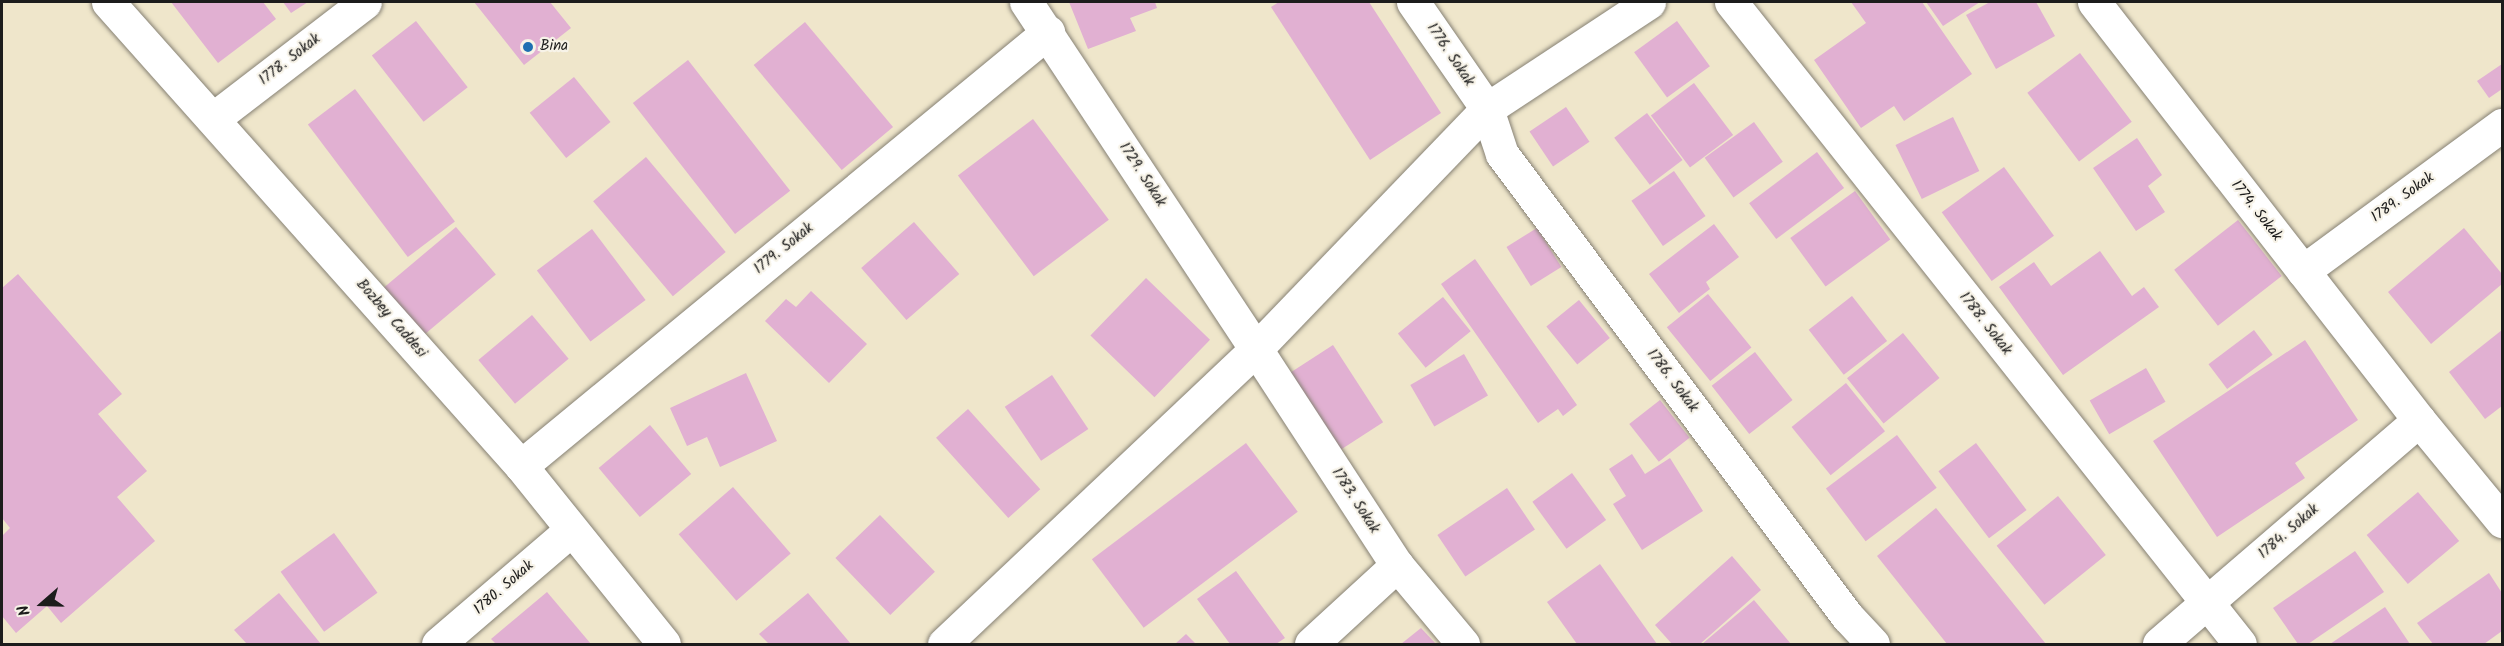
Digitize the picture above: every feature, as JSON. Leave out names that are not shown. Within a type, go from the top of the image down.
[{"type":"street","name":"Bozbey Caddesi","points":[[108,2],[214,118],[520,466],[664,645]]},
{"type":"street","name":"1778. Sokak","points":[[214,118],[365,2]]},
{"type":"street","name":"1729. Sokak","points":[[1026,2],[1256,349]]},
{"type":"street","name":"1776. Sokak","points":[[1413,2],[1487,109]]},
{"type":"street","points":[[944,645],[1256,349],[1487,109],[1649,2]]},
{"type":"street","name":"1788. Sokak","points":[[1731,2],[2240,645]]},
{"type":"street","name":"1774. Sokak","points":[[2094,2],[2419,420],[2502,521]]},
{"type":"street","name":"1779. Sokak","points":[[520,466],[1048,32]]},
{"type":"street","name":"1786. Sokak","points":[[1487,109],[1502,154],[1847,616],[1873,645]]},
{"type":"street","name":"1789. Sokak","points":[[2303,271],[2502,125]]},
{"type":"street","name":"1783. Sokak","points":[[1256,349],[1396,565],[1463,645]]},
{"type":"street","name":"1784. Sokak","points":[[2159,645],[2419,420]]},
{"type":"street","name":"1780. Sokak","points":[[438,645],[570,531]]},
{"type":"street","points":[[1311,645],[1396,565]]},
{"type":"building","points":[[171,2],[263,2],[276,19],[218,63]]},
{"type":"building","points":[[283,2],[308,2],[291,13]]},
{"type":"building","name":"Bina","points":[[474,2],[550,2],[571,28],[524,65]]},
{"type":"building","points":[[1069,2],[1155,2],[1157,8],[1130,18],[1136,31],[1088,49]]},
{"type":"building","points":[[1279,2],[1369,2],[1441,113],[1370,160],[1271,7]]},
{"type":"building","points":[[1851,2],[1922,2],[1972,74],[1904,121],[1894,106],[1861,128],[1814,60],[1866,23]]},
{"type":"building","points":[[1926,2],[1980,2],[1943,26]]},
{"type":"building","points":[[1990,2],[2036,2],[2055,36],[1996,69],[1966,15]]},
{"type":"building","points":[[416,21],[468,87],[424,122],[372,55]]},
{"type":"building","points":[[1677,21],[1710,66],[1667,97],[1634,52]]},
{"type":"building","points":[[805,22],[893,127],[842,170],[754,65]]},
{"type":"building","points":[[2080,53],[2132,122],[2079,161],[2027,93]]},
{"type":"building","points":[[688,60],[790,191],[735,234],[633,103]]},
{"type":"building","points":[[2502,64],[2502,89],[2489,98],[2477,81]]},
{"type":"building","points":[[574,77],[611,122],[566,158],[530,113]]},
{"type":"building","points":[[1694,83],[1733,135],[1690,167],[1651,115]]},
{"type":"building","points":[[355,89],[455,222],[408,257],[308,125]]},
{"type":"building","points":[[1566,107],[1589,142],[1553,166],[1530,132]]},
{"type":"building","points":[[1647,113],[1683,160],[1650,185],[1614,138]]},
{"type":"building","points":[[1953,117],[1979,171],[1922,199],[1895,145]]},
{"type":"building","points":[[1033,119],[1109,220],[1034,276],[958,176]]},
{"type":"building","points":[[1754,122],[1783,162],[1733,197],[1705,158]]},
{"type":"building","points":[[2137,138],[2162,175],[2148,186],[2165,212],[2136,231],[2093,168]]},
{"type":"building","points":[[1817,152],[1844,188],[1776,239],[1749,203]]},
{"type":"building","points":[[646,157],[726,252],[673,296],[593,201]]},
{"type":"building","points":[[2004,167],[2054,236],[1992,281],[1942,212]]},
{"type":"building","points":[[1674,171],[1706,216],[1663,246],[1631,201]]},
{"type":"building","points":[[1855,191],[1890,240],[1826,287],[1790,238]]},
{"type":"building","points":[[2238,220],[2282,276],[2218,326],[2174,270]]},
{"type":"building","points":[[914,222],[959,274],[906,320],[861,268]]},
{"type":"building","points":[[1714,224],[1739,257],[1706,282],[1710,289],[1679,313],[1649,274]]},
{"type":"building","points":[[456,227],[496,274],[424,335],[384,287]]},
{"type":"building","points":[[1537,228],[1561,267],[1531,286],[1506,247]]},
{"type":"building","points":[[2464,228],[2502,274],[2502,284],[2431,344],[2388,292]]},
{"type":"building","points":[[592,229],[646,300],[590,342],[537,271]]},
{"type":"building","points":[[2100,251],[2132,296],[2144,287],[2159,307],[2063,375],[1999,287],[2034,262],[2051,286]]},
{"type":"building","points":[[1475,259],[1577,405],[1563,416],[1558,409],[1538,423],[1441,284]]},
{"type":"building","points":[[18,274],[122,394],[98,414],[147,471],[117,497],[155,541],[61,623],[47,606],[16,633],[2,616],[2,536],[10,528],[2,518],[2,288]]},
{"type":"building","points":[[1146,278],[1210,340],[1154,397],[1090,336]]},
{"type":"building","points":[[811,291],[867,344],[829,383],[765,321],[786,299],[796,307]]},
{"type":"building","points":[[1708,294],[1751,348],[1710,381],[1667,327]]},
{"type":"building","points":[[1852,296],[1887,341],[1844,375],[1809,330]]},
{"type":"building","points":[[1443,297],[1471,331],[1426,368],[1398,334]]},
{"type":"building","points":[[1579,300],[1610,338],[1577,365],[1546,326]]},
{"type":"building","points":[[532,315],[569,359],[515,404],[478,360]]},
{"type":"building","points":[[2254,330],[2273,355],[2227,389],[2208,364]]},
{"type":"building","points":[[2502,330],[2502,406],[2485,419],[2449,372]]},
{"type":"building","points":[[1903,333],[1940,378],[1884,423],[1847,378]]},
{"type":"building","points":[[2305,340],[2358,420],[2295,463],[2305,478],[2217,537],[2153,441]]},
{"type":"building","points":[[1333,345],[1383,422],[1339,450],[1289,373]]},
{"type":"building","points":[[1755,352],[1793,400],[1749,434],[1712,386]]},
{"type":"building","points":[[1464,354],[1488,396],[1434,427],[1410,385]]},
{"type":"building","points":[[2146,368],[2166,402],[2109,434],[2090,401]]},
{"type":"building","points":[[746,373],[777,441],[720,467],[707,437],[687,446],[670,408]]},
{"type":"building","points":[[1052,375],[1088,429],[1041,461],[1005,407]]},
{"type":"building","points":[[1846,383],[1885,431],[1831,475],[1792,427]]},
{"type":"building","points":[[1660,400],[1690,438],[1659,462],[1629,424]]},
{"type":"building","points":[[968,409],[1040,489],[1008,518],[936,438]]},
{"type":"building","points":[[650,425],[691,474],[640,517],[599,468]]},
{"type":"building","points":[[1897,435],[1937,488],[1866,541],[1826,489]]},
{"type":"building","points":[[1246,443],[1298,512],[1144,628],[1092,559]]},
{"type":"building","points":[[1976,443],[2027,510],[1989,538],[1938,471]]},
{"type":"building","points":[[1632,454],[1645,474],[1670,458],[1703,511],[1642,550],[1613,504],[1626,496],[1609,469]]},
{"type":"building","points":[[1572,473],[1606,520],[1566,549],[1532,502]]},
{"type":"building","points":[[733,487],[791,553],[736,601],[679,534]]},
{"type":"building","points":[[1507,488],[1535,529],[1465,576],[1437,535]]},
{"type":"building","points":[[2418,492],[2459,541],[2408,584],[2367,535]]},
{"type":"building","points":[[2058,496],[2106,555],[2044,605],[1997,546]]},
{"type":"building","points":[[1936,508],[2046,644],[1947,644],[1877,556]]},
{"type":"building","points":[[880,515],[935,572],[890,615],[835,558]]},
{"type":"building","points":[[334,533],[377,593],[324,632],[281,572]]},
{"type":"building","points":[[2355,551],[2384,592],[2308,644],[2298,644],[2273,608]]},
{"type":"building","points":[[1732,556],[1761,590],[1700,644],[1672,644],[1655,625]]},
{"type":"building","points":[[1600,564],[1657,644],[1577,644],[1547,602]]},
{"type":"building","points":[[1236,571],[1285,638],[1276,644],[1230,644],[1197,599]]},
{"type":"building","points":[[2489,573],[2502,593],[2502,631],[2484,644],[2433,644],[2417,623]]},
{"type":"building","points":[[547,592],[591,644],[496,644],[491,639]]},
{"type":"building","points":[[279,593],[321,644],[247,644],[234,630]]},
{"type":"building","points":[[808,593],[851,644],[769,644],[759,634]]},
{"type":"building","points":[[1754,600],[1791,644],[1702,644]]},
{"type":"building","points":[[2385,607],[2410,644],[2330,644]]},
{"type":"building","points":[[1421,628],[1436,644],[1401,644]]},
{"type":"building","points":[[1186,634],[1196,644],[1175,644]]},
{"type":"place","name":"Bina","points":[[528,47]]}]
